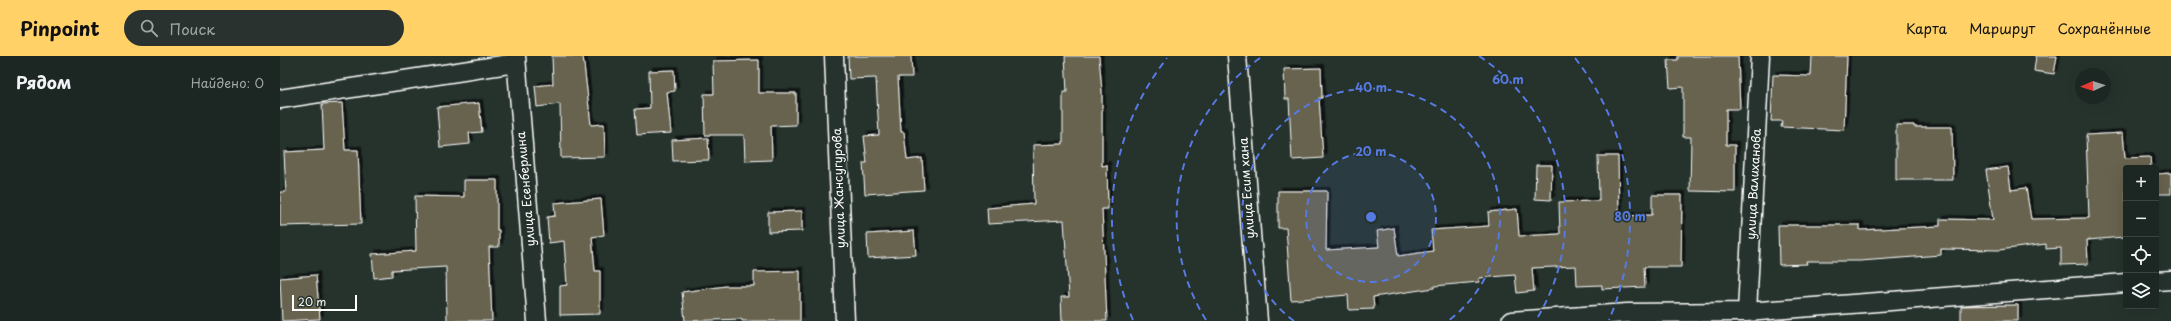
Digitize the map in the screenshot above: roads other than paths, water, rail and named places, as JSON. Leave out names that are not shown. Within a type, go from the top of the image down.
[{"type":"street","name":"улица Жансугурова","points":[[834,56],[844,321]]},
{"type":"street","name":"улица Есим хана","points":[[1237,56],[1258,321]]},
{"type":"street","name":"улица Валиханова","points":[[1747,312],[1760,56]]},
{"type":"street","points":[[280,99],[516,59]]},
{"type":"street","name":"улица Есенберлина","points":[[516,59],[537,321]]},
{"type":"street","points":[[2159,281],[2171,280]]},
{"type":"street","points":[[1511,321],[1747,312],[2123,283]]}]
